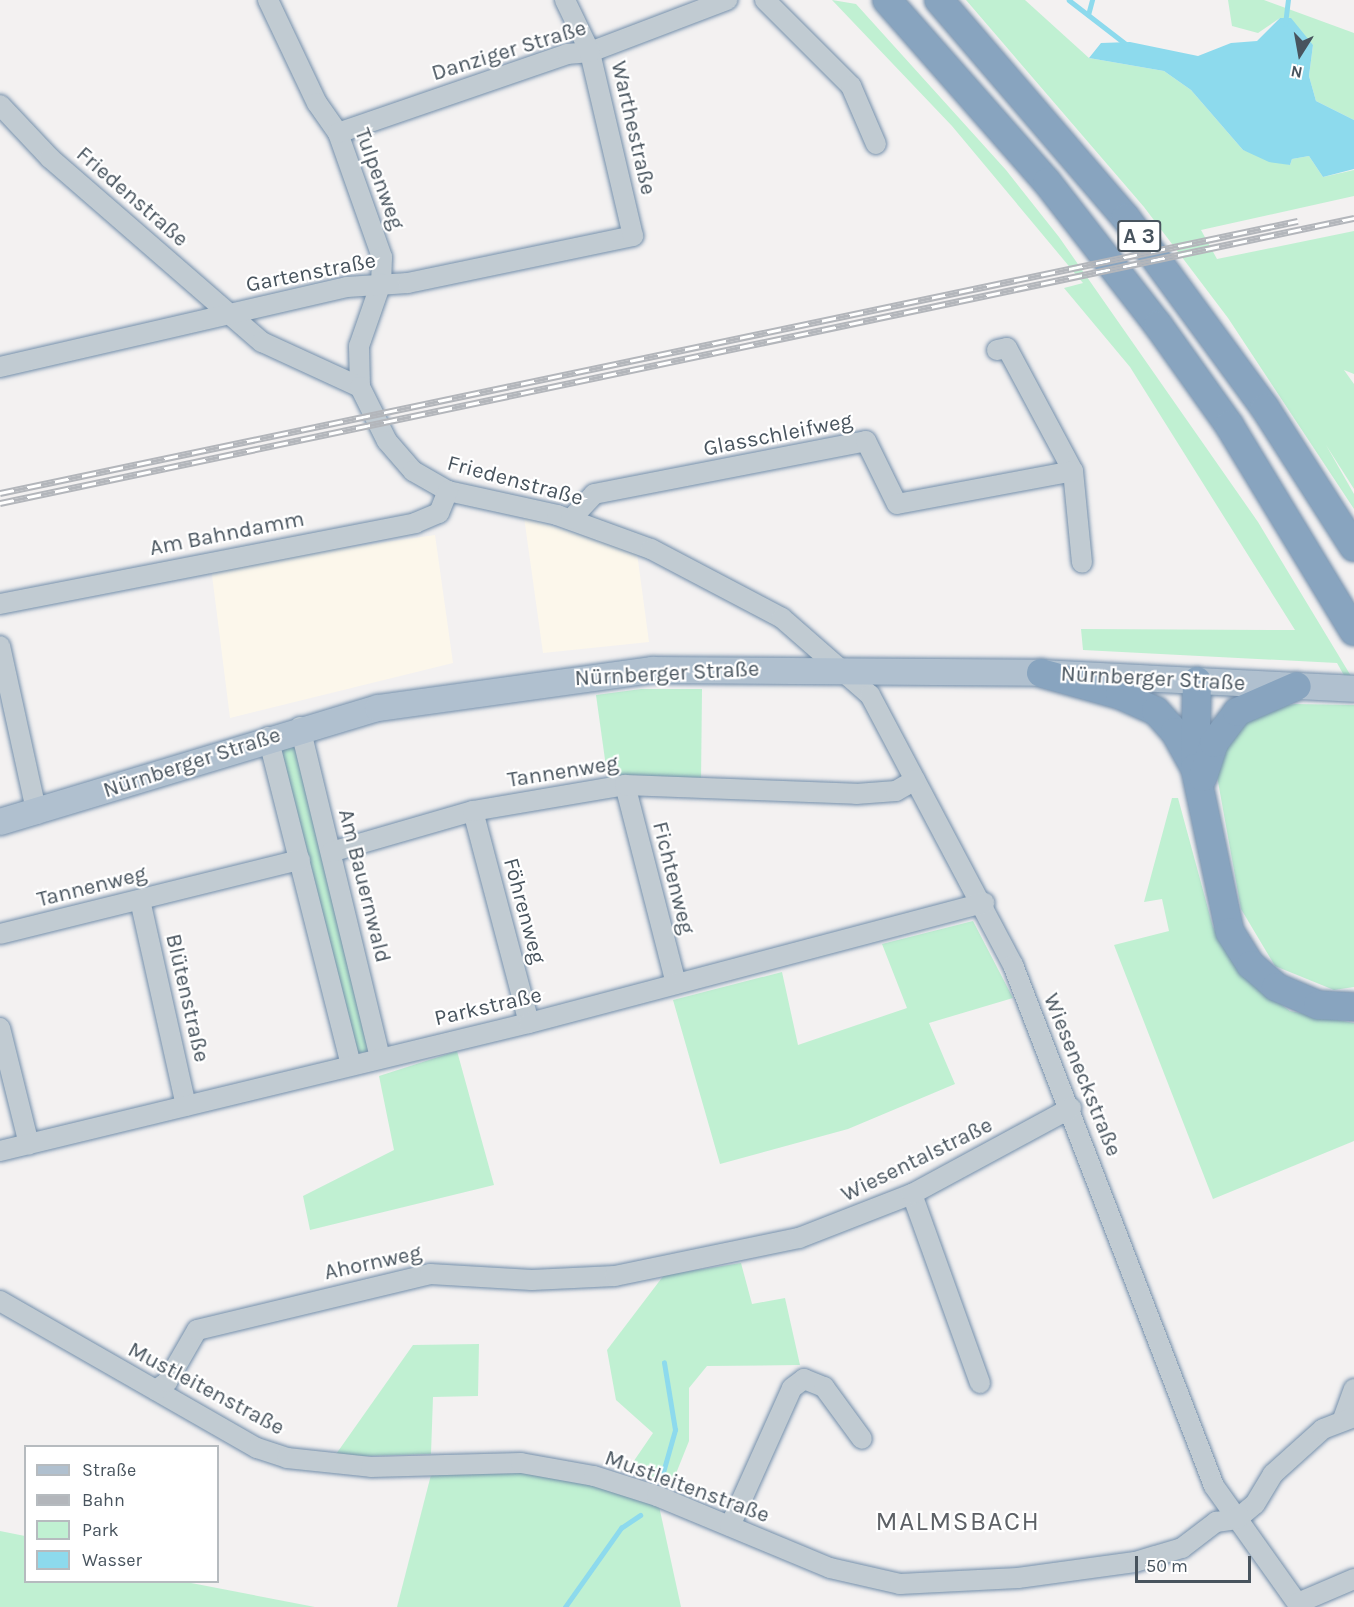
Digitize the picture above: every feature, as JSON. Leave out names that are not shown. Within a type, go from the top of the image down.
[{"type":"highway","name":"A 3","points":[[887,0],[1047,182],[1158,325],[1229,425],[1354,631]]},
{"type":"highway","name":"A 3","points":[[939,0],[1126,218],[1265,408],[1354,547]]},
{"type":"highway","points":[[1041,673],[1120,695],[1156,711],[1175,732],[1197,781]]},
{"type":"highway","points":[[1197,681],[1197,781],[1219,895],[1240,949],[1276,987],[1345,1005]]},
{"type":"highway","points":[[1197,781],[1214,743],[1237,712],[1307,687]]},
{"type":"main road","name":"Nürnberger Straße","points":[[0,822],[37,814],[300,727],[509,686],[652,670],[1041,673],[1354,689]]},
{"type":"street","name":"Tulpenweg","points":[[268,0],[317,104],[338,133],[382,257],[381,283],[359,346],[360,387]]},
{"type":"street","name":"Warthestraße","points":[[565,0],[590,52],[633,236]]},
{"type":"street","name":"Danziger Straße","points":[[338,133],[567,54],[590,52],[727,0]]},
{"type":"street","points":[[765,0],[850,86],[876,144]]},
{"type":"street","name":"Friedenstraße","points":[[0,105],[50,158],[231,313],[288,358],[360,387],[397,456],[448,491],[571,519],[651,549],[782,618],[842,670]]},
{"type":"street","name":"Gartenstraße","points":[[0,367],[231,313],[381,283],[408,283],[633,236]]},
{"type":"street","points":[[997,350],[1006,348],[1073,471],[1082,563]]},
{"type":"street","name":"Glasschleifweg","points":[[571,519],[594,494],[866,441],[897,504],[1073,471]]},
{"type":"street","name":"Am Bahndamm","points":[[0,604],[416,523],[439,513],[448,491]]},
{"type":"street","points":[[0,646],[37,814]]},
{"type":"street","name":"Wieseneckstraße","points":[[842,670],[870,695],[984,903],[1071,1108],[1214,1486],[1299,1605]]},
{"type":"street","name":"Am Bauernwald","points":[[300,727],[380,1057]]},
{"type":"street","points":[[268,737],[351,1064]]},
{"type":"street","name":"Tannenweg","points":[[331,852],[474,811],[625,784],[856,794],[896,791],[915,780]]},
{"type":"street","name":"Fichtenweg","points":[[625,784],[676,984]]},
{"type":"street","name":"Föhrenweg","points":[[474,811],[529,1023]]},
{"type":"street","name":"Tannenweg","points":[[0,934],[300,860]]},
{"type":"street","name":"Blütenstraße","points":[[140,900],[186,1106]]},
{"type":"street","name":"Parkstraße","points":[[0,1151],[351,1064],[529,1023],[984,903]]},
{"type":"street","points":[[0,1028],[29,1144]]},
{"type":"street","name":"Wiesentalstraße","points":[[707,1260],[799,1238],[912,1194],[1071,1108]]},
{"type":"street","points":[[912,1194],[980,1383]]},
{"type":"street","name":"Ahornweg","points":[[156,1390],[167,1382],[197,1330],[330,1296],[430,1274],[532,1280],[615,1276],[707,1260]]},
{"type":"street","name":"Mustleitenstraße","points":[[0,1301],[257,1448],[287,1458],[371,1467],[521,1463],[594,1476],[730,1526],[830,1568],[900,1584],[1018,1578],[1136,1562],[1182,1548],[1216,1522],[1237,1519]]},
{"type":"street","points":[[730,1526],[792,1388],[804,1379],[824,1387],[862,1439]]},
{"type":"street","points":[[1237,1519],[1255,1504],[1273,1473],[1348,1418],[1354,1389]]},
{"type":"street","points":[[1299,1605],[1354,1579]]},
{"type":"shaded area","points":[[524,517],[637,553],[649,642],[543,653]]},
{"type":"shaded area","points":[[435,535],[453,663],[230,718],[211,567]]},
{"type":"green space","points":[[832,0],[856,4],[1006,170],[1059,237],[1258,522],[1354,681],[1354,693],[1337,663],[1083,650],[1081,629],[1295,630],[1130,367],[1064,288],[1083,283],[952,126]]},
{"type":"green space","points":[[966,0],[1025,0],[1089,58],[1164,71],[1191,90],[1243,150],[1290,165],[1292,159],[1309,156],[1323,177],[1354,170],[1354,196],[1201,230],[1217,259],[1354,231],[1354,374],[1344,370],[1354,384],[1354,489],[1326,445],[1354,494],[1354,509],[1228,318],[1144,207]]},
{"type":"green space","points":[[1228,0],[1264,0],[1354,33],[1354,120],[1316,101],[1309,76],[1313,45],[1280,18],[1258,33],[1232,26]]},
{"type":"green space","points":[[641,689],[702,689],[701,783],[608,781],[596,695]]},
{"type":"green space","points":[[1295,704],[1354,705],[1354,987],[1334,990],[1275,966],[1241,909],[1217,776],[1221,753],[1242,721],[1272,707]]},
{"type":"green space","points":[[295,745],[370,1051],[351,1055],[276,751]]},
{"type":"green space","points":[[1172,798],[1178,798],[1213,927],[1240,974],[1290,1011],[1354,1023],[1354,1141],[1213,1199],[1114,945],[1169,931],[1162,899],[1144,902]]},
{"type":"green space","points":[[973,921],[1013,998],[929,1023],[955,1084],[848,1129],[720,1164],[673,1000],[782,972],[798,1045],[907,1008],[882,944]]},
{"type":"green space","points":[[457,1051],[494,1185],[310,1230],[303,1196],[394,1150],[379,1076]]},
{"type":"green space","points":[[741,1263],[752,1304],[785,1298],[800,1365],[707,1366],[689,1388],[689,1441],[671,1486],[627,1471],[653,1433],[616,1400],[607,1350],[664,1275]]},
{"type":"green space","points":[[479,1344],[478,1396],[433,1397],[431,1454],[334,1457],[413,1345]]},
{"type":"green space","points":[[520,1469],[589,1481],[659,1506],[681,1607],[397,1607],[432,1471]]},
{"type":"green space","points":[[0,1531],[24,1536],[24,1583],[191,1583],[315,1607],[0,1607]]},
{"type":"water","points":[[1280,18],[1291,18],[1313,45],[1309,76],[1316,101],[1354,120],[1354,169],[1323,177],[1309,156],[1292,159],[1290,165],[1269,162],[1243,150],[1191,90],[1164,71],[1089,58],[1101,43],[1130,42],[1198,56],[1231,43],[1257,41]]},
{"type":"waterway","points":[[1069,0],[1126,44]]},
{"type":"waterway","points":[[1088,15],[1092,0]]},
{"type":"waterway","points":[[1285,24],[1288,0]]},
{"type":"waterway","points":[[662,1476],[675,1430],[664,1363]]},
{"type":"waterway","points":[[565,1607],[621,1528],[640,1515]]},
{"type":"railway","points":[[0,503],[1354,218]]},
{"type":"railway","points":[[0,493],[1298,221]]},
{"type":"district","name":"MALMSBACH","points":[[958,1522]]}]
